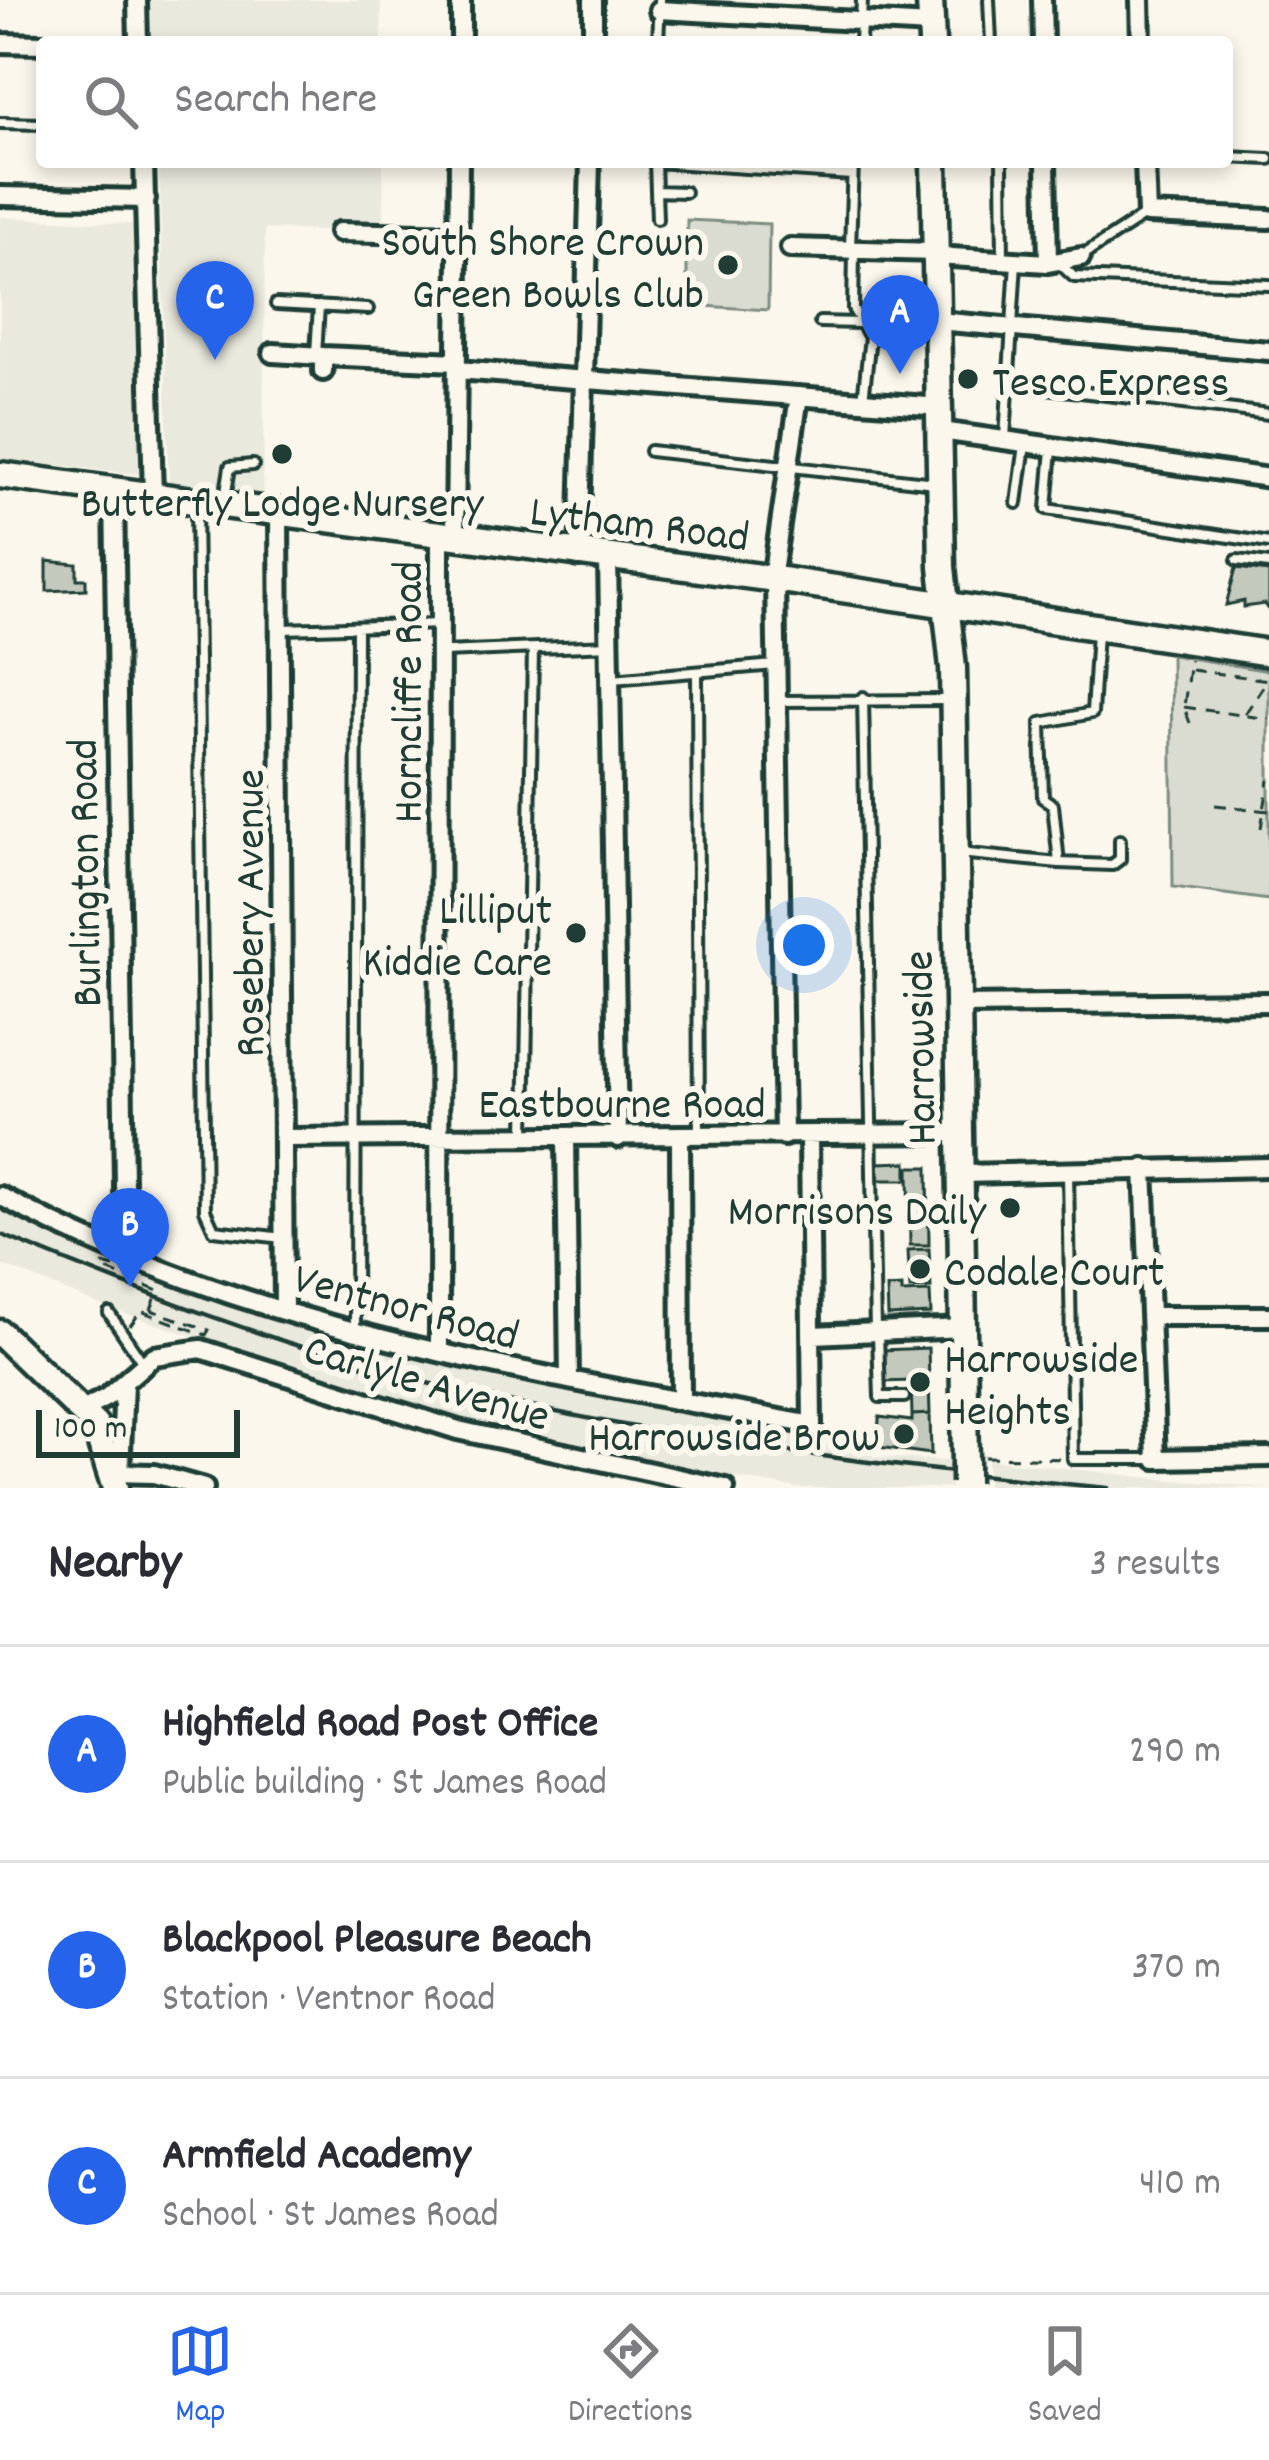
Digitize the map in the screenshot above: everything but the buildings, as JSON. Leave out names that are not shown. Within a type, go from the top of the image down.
[{"type":"street","points":[[137,0],[138,36]]},
{"type":"street","points":[[461,0],[461,36]]},
{"type":"street","points":[[592,36],[593,0]]},
{"type":"street","points":[[848,0],[855,21]]},
{"type":"street","points":[[1042,0],[1043,36]]},
{"type":"street","points":[[1140,0],[1142,36]]},
{"type":"street","points":[[660,5],[855,21],[931,22]]},
{"type":"street","points":[[0,44],[36,44]]},
{"type":"street","points":[[144,168],[153,497]]},
{"type":"street","name":"Horncliffe Road","points":[[439,1352],[443,623],[457,366],[460,168]]},
{"type":"street","points":[[580,557],[590,168]]},
{"type":"street","name":"Harrowside","points":[[934,168],[946,608],[953,700],[963,1328],[971,1457],[965,1488]]},
{"type":"street","points":[[1046,168],[1053,262]]},
{"type":"street","points":[[1145,168],[1147,214],[1269,219]]},
{"type":"street","points":[[0,196],[146,199]]},
{"type":"street","points":[[339,232],[459,235]]},
{"type":"street","points":[[790,248],[1010,261],[1081,257]]},
{"type":"street","points":[[938,321],[1269,351]]},
{"type":"street","points":[[273,353],[321,361],[457,366],[863,401],[1005,440],[1269,478]]},
{"type":"street","points":[[784,1136],[773,579],[799,396]]},
{"type":"street","name":"Lytham Road","points":[[0,476],[580,557],[773,579],[1269,653]]},
{"type":"street","name":"Burlington Road","points":[[114,491],[125,1253]]},
{"type":"street","name":"Rosebery Avenue","points":[[279,514],[284,1310]]},
{"type":"street","points":[[608,560],[618,1138]]},
{"type":"street","points":[[958,1006],[1269,1002]]},
{"type":"street","name":"Eastbourne Road","points":[[284,1138],[961,1133]]},
{"type":"street","points":[[681,1401],[690,1136]]},
{"type":"street","points":[[809,1136],[813,1335],[963,1328]]},
{"type":"street","points":[[566,1138],[569,1380]]},
{"type":"street","points":[[1144,1168],[1156,1459],[1269,1457]]},
{"type":"street","points":[[961,1174],[1269,1168]]},
{"type":"street","name":"Ventnor Road","points":[[0,1196],[125,1253],[284,1310],[439,1352],[812,1425],[813,1335]]},
{"type":"street","points":[[1150,1316],[1269,1316]]},
{"type":"street","points":[[0,1333],[83,1410],[105,1444],[116,1477]]},
{"type":"street","name":"Carlyle Avenue","points":[[143,1363],[164,1352],[201,1349],[458,1430],[614,1468],[725,1488]]},
{"type":"street","points":[[83,1410],[124,1384],[143,1363]]},
{"type":"street","points":[[116,1477],[124,1384]]},
{"type":"street","points":[[608,1488],[614,1468]]},
{"type":"street","points":[[116,1477],[154,1474],[203,1488]]},
{"type":"lane","points":[[859,36],[855,21],[862,0]]},
{"type":"lane","points":[[989,0],[991,36]]},
{"type":"lane","points":[[658,36],[660,5]]},
{"type":"lane","points":[[0,123],[36,124]]},
{"type":"lane","points":[[1233,158],[1269,159]]},
{"type":"lane","points":[[655,168],[657,219]]},
{"type":"lane","points":[[746,168],[852,175]]},
{"type":"lane","points":[[853,168],[854,309],[870,337],[863,401]]},
{"type":"lane","points":[[1002,168],[1012,328],[1005,440]]},
{"type":"lane","points":[[656,191],[685,192]]},
{"type":"lane","points":[[1081,257],[1147,214]]},
{"type":"lane","points":[[1053,262],[1073,277],[1269,285]]},
{"type":"lane","points":[[276,304],[368,309]]},
{"type":"lane","points":[[319,307],[321,361]]},
{"type":"lane","points":[[820,322],[861,323]]},
{"type":"lane","points":[[1012,384],[1269,414]]},
{"type":"lane","points":[[1017,502],[1025,443]]},
{"type":"lane","points":[[1052,447],[1046,509],[1269,544]]},
{"type":"lane","points":[[650,451],[942,484]]},
{"type":"lane","points":[[224,506],[230,467],[253,466]]},
{"type":"lane","points":[[196,502],[205,1210],[214,1230],[285,1238]]},
{"type":"lane","points":[[1237,560],[1269,564]]},
{"type":"lane","points":[[282,629],[443,623]]},
{"type":"lane","points":[[355,1328],[357,627]]},
{"type":"lane","points":[[1058,863],[1054,805],[1040,790],[1038,736],[1041,723],[1092,713],[1097,630]]},
{"type":"lane","points":[[443,652],[611,645]]},
{"type":"lane","points":[[525,1138],[533,649]]},
{"type":"lane","points":[[610,679],[775,665]]},
{"type":"lane","points":[[690,1136],[697,672]]},
{"type":"lane","points":[[862,698],[880,1397],[904,1396]]},
{"type":"lane","points":[[776,701],[953,700]]},
{"type":"lane","points":[[956,852],[1112,866],[1120,859],[1120,840]]},
{"type":"lane","points":[[1067,1171],[1072,1459],[1156,1459]]},
{"type":"lane","points":[[109,1313],[143,1363]]},
{"type":"path","points":[[1190,723],[1184,707],[1192,642]]},
{"type":"path","points":[[1189,670],[1268,680],[1244,715]]},
{"type":"path","points":[[1184,707],[1269,719]]},
{"type":"path","points":[[1258,731],[1260,718]]},
{"type":"path","points":[[1261,828],[1269,780]]},
{"type":"path","points":[[1215,805],[1267,811]]},
{"type":"path","points":[[123,1331],[141,1311],[206,1336],[209,1330],[152,1310],[158,1291],[102,1268],[104,1264],[160,1283]]},
{"type":"path","points":[[971,1457],[1072,1459]]},
{"type":"shaded area","points":[[151,0],[381,0],[382,36],[152,36]]},
{"type":"shaded area","points":[[159,168],[383,168],[384,233],[265,229],[263,499],[169,487]]},
{"type":"shaded area","points":[[0,217],[133,224],[139,474],[0,459]]},
{"type":"shaded area","name":"South Shore Crown Green Bowls Club","points":[[687,220],[769,224],[768,310],[687,305]]},
{"type":"shaded area","points":[[1171,655],[1269,671],[1269,900],[1173,887]]},
{"type":"shaded area","points":[[0,1204],[163,1276],[289,1322],[639,1406],[819,1439],[873,1440],[873,1457],[949,1461],[950,1488],[797,1488],[616,1458],[472,1425],[110,1309],[0,1264]]},
{"type":"shaded area","points":[[987,1459],[1150,1478],[1269,1488],[987,1488]]},
{"type":"railway","points":[[0,1234],[262,1334],[508,1402],[763,1448],[1108,1488]]},
{"type":"place","name":"South Shore Crown Green Bowls Club","points":[[728,265]]},
{"type":"place","name":"Armfield Academy","points":[[215,360]]},
{"type":"place","name":"Highfield Road Post Office","points":[[900,374]]},
{"type":"place","name":"Tesco Express","points":[[968,379]]},
{"type":"place","name":"Butterfly Lodge Nursery","points":[[282,454]]},
{"type":"place","name":"Lilliput Kiddie Care","points":[[576,933]]},
{"type":"place","name":"Morrisons Daily","points":[[1010,1208]]},
{"type":"place","name":"Codale Court","points":[[920,1269]]},
{"type":"place","name":"Blackpool Pleasure Beach","points":[[130,1287]]},
{"type":"place","name":"Harrowside Heights","points":[[920,1382]]},
{"type":"place","name":"Harrowside Brow","points":[[904,1434]]}]
